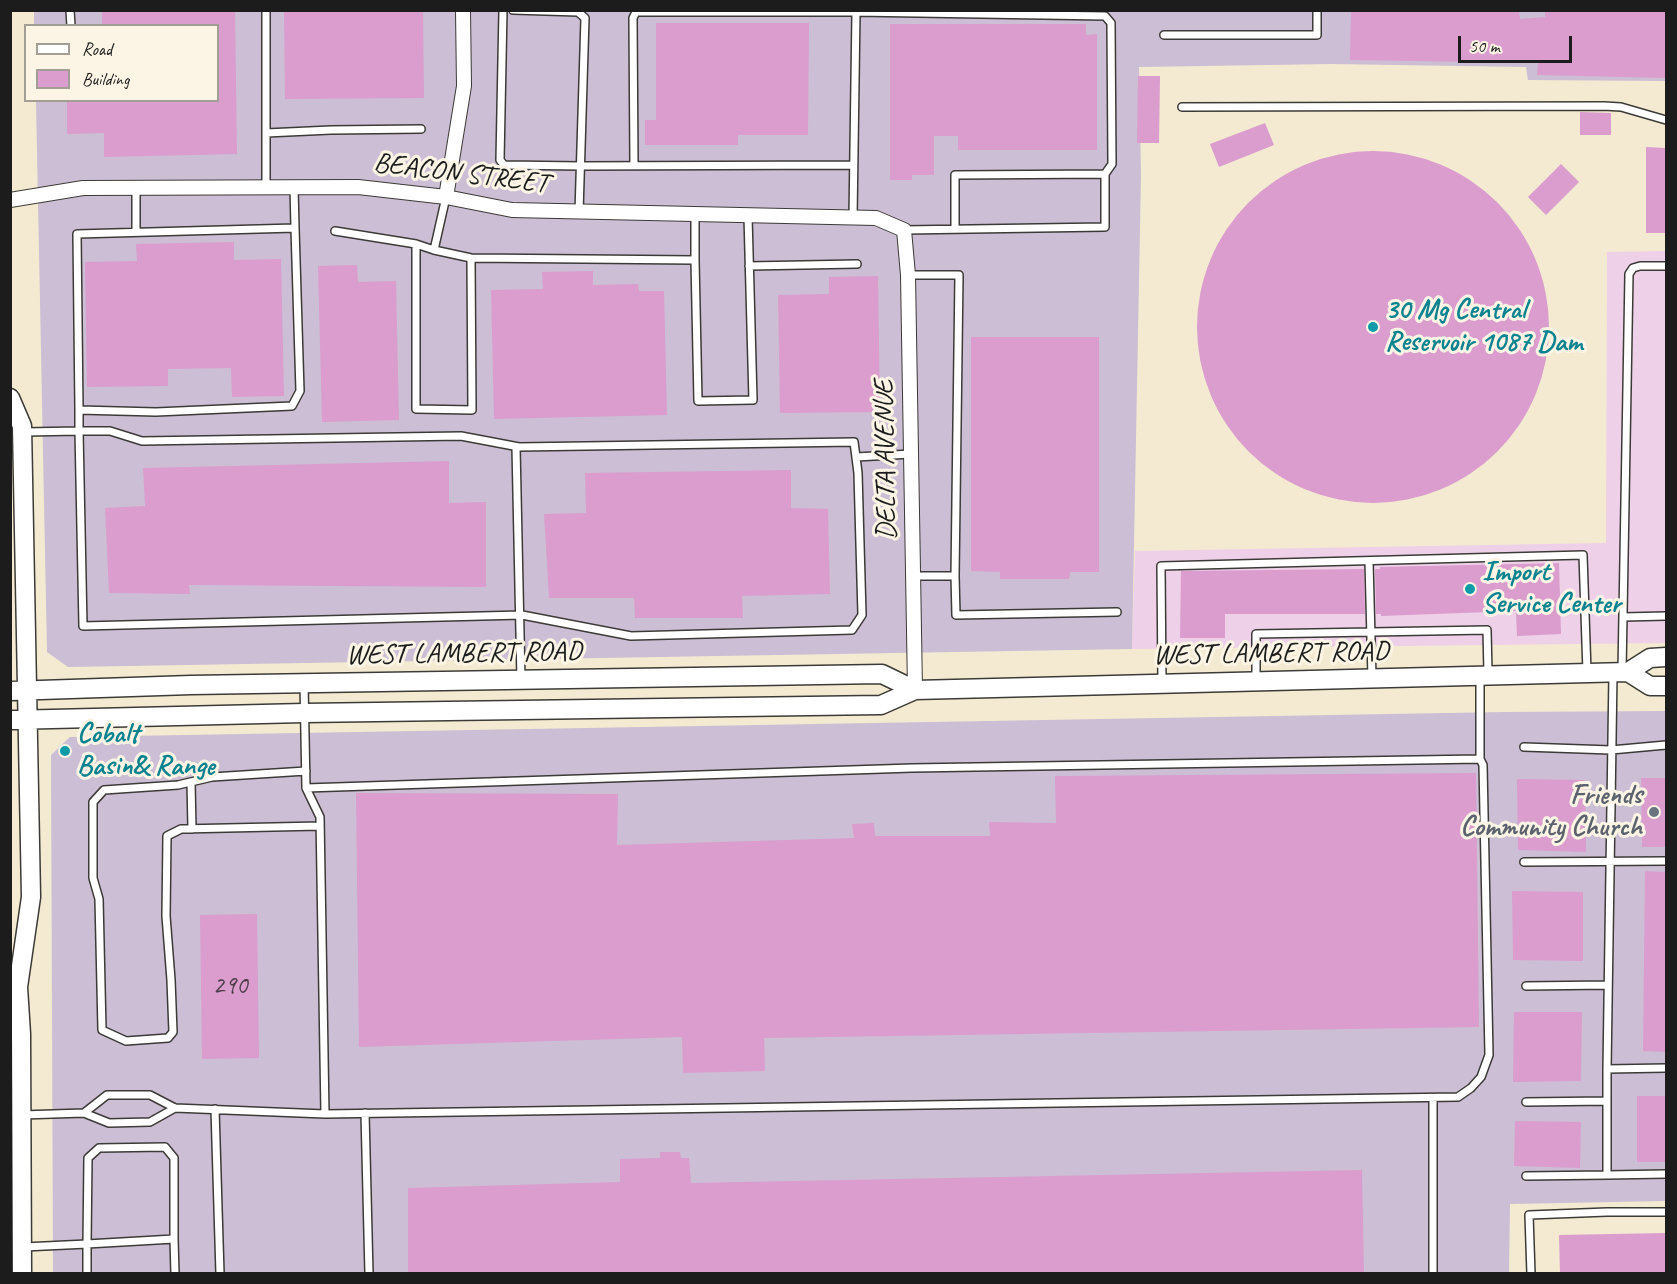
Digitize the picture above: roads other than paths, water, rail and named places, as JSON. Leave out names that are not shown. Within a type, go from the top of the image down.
[{"type":"main road","points":[[10,398],[22,426],[19,720],[31,897],[18,987],[16,1034],[22,1115],[16,1226],[21,1247],[22,1274]]},
{"type":"main road","name":"WEST LAMBERT ROAD","points":[[19,720],[304,713],[881,705],[915,690],[1621,672],[1650,658],[1666,657]]},
{"type":"main road","name":"WEST LAMBERT ROAD","points":[[1621,672],[1650,686],[1666,686]]},
{"type":"main road","name":"WEST LAMBERT ROAD","points":[[19,691],[304,683],[882,674],[915,690]]},
{"type":"main road","points":[[10,953],[18,987]]},
{"type":"street","points":[[446,197],[464,86],[463,10]]},
{"type":"street","name":"BEACON STREET","points":[[10,200],[83,188],[358,187],[446,197],[513,210],[876,218],[903,230]]},
{"type":"street","name":"DELTA AVENUE","points":[[903,230],[908,275],[915,690]]},
{"type":"lane","points":[[266,10],[266,188]]},
{"type":"lane","points":[[503,10],[500,160],[504,165],[853,165]]},
{"type":"lane","points":[[513,10],[578,12],[585,18],[579,212]]},
{"type":"lane","points":[[1164,35],[1317,34],[1317,10]]},
{"type":"lane","points":[[634,166],[633,18],[636,12],[856,12],[1106,16],[1111,22],[1112,164],[1105,174],[1105,227],[903,230]]},
{"type":"lane","points":[[853,218],[856,12]]},
{"type":"lane","points":[[1182,106],[1604,106],[1620,107],[1666,120]]},
{"type":"lane","points":[[266,133],[421,129]]},
{"type":"lane","points":[[955,229],[955,175],[1105,174]]},
{"type":"lane","points":[[79,410],[156,412],[292,406],[300,391],[294,187]]},
{"type":"lane","points":[[136,188],[136,232]]},
{"type":"lane","points":[[434,250],[446,197]]},
{"type":"lane","points":[[695,214],[694,260],[699,401],[753,400],[748,216]]},
{"type":"lane","points":[[22,432],[79,431],[110,431],[142,441],[461,436],[516,447],[854,442],[858,473],[862,615],[852,630],[631,636],[520,615],[83,626],[79,431],[76,234],[295,228]]},
{"type":"lane","points":[[335,231],[416,244],[471,258],[694,260]]},
{"type":"lane","points":[[416,244],[416,409],[472,410],[471,258]]},
{"type":"lane","points":[[749,266],[857,264]]},
{"type":"lane","points":[[1607,1175],[1611,750],[1621,672],[1629,274],[1633,268],[1640,266],[1666,266]]},
{"type":"lane","points":[[908,275],[959,275],[956,615],[1117,612]]},
{"type":"lane","points":[[516,447],[521,680]]},
{"type":"lane","points":[[856,457],[911,454]]},
{"type":"lane","points":[[1162,684],[1161,566],[1583,555],[1587,673]]},
{"type":"lane","points":[[1369,561],[1372,678]]},
{"type":"lane","points":[[913,576],[955,576]]},
{"type":"lane","points":[[1623,617],[1666,616]]},
{"type":"lane","points":[[84,1113],[108,1095],[150,1095],[175,1108],[325,1114],[1458,1097],[1481,1077],[1489,1055],[1483,765],[1480,759],[1486,630],[1256,634],[1256,681]]},
{"type":"lane","points":[[304,683],[306,788],[320,817],[325,1114]]},
{"type":"lane","points":[[1524,747],[1611,750],[1666,745]]},
{"type":"lane","points":[[306,788],[912,768],[1480,759]]},
{"type":"lane","points":[[306,771],[212,777],[178,785],[104,790],[93,802],[93,878],[99,899],[102,1030],[126,1041],[168,1038],[173,1032],[166,916],[167,836],[181,829],[320,826]]},
{"type":"lane","points":[[191,782],[192,829]]},
{"type":"lane","points":[[1524,862],[1666,861]]},
{"type":"lane","points":[[1526,986],[1608,985]]},
{"type":"lane","points":[[1607,1069],[1666,1068]]},
{"type":"lane","points":[[1433,1098],[1433,1274]]},
{"type":"lane","points":[[1526,1102],[1607,1101]]},
{"type":"lane","points":[[22,1115],[84,1113],[109,1123],[150,1122],[175,1108]]},
{"type":"lane","points":[[215,1109],[220,1274]]},
{"type":"lane","points":[[365,1113],[369,1274]]},
{"type":"lane","points":[[87,1274],[88,1158],[99,1148],[165,1147],[174,1158],[175,1274]]},
{"type":"lane","points":[[1526,1176],[1666,1174]]},
{"type":"lane","points":[[1531,1274],[1529,1215],[1666,1212]]},
{"type":"lane","points":[[21,1247],[174,1239]]},
{"type":"place","name":"30 Mg Central Reservoir 1087 Dam","points":[[1373,327]]},
{"type":"place","name":"Import Service Center","points":[[1470,589]]},
{"type":"place","name":"Cobalt Basin& Range","points":[[65,751]]},
{"type":"place","name":"Friends Community Church","points":[[1654,812]]}]
